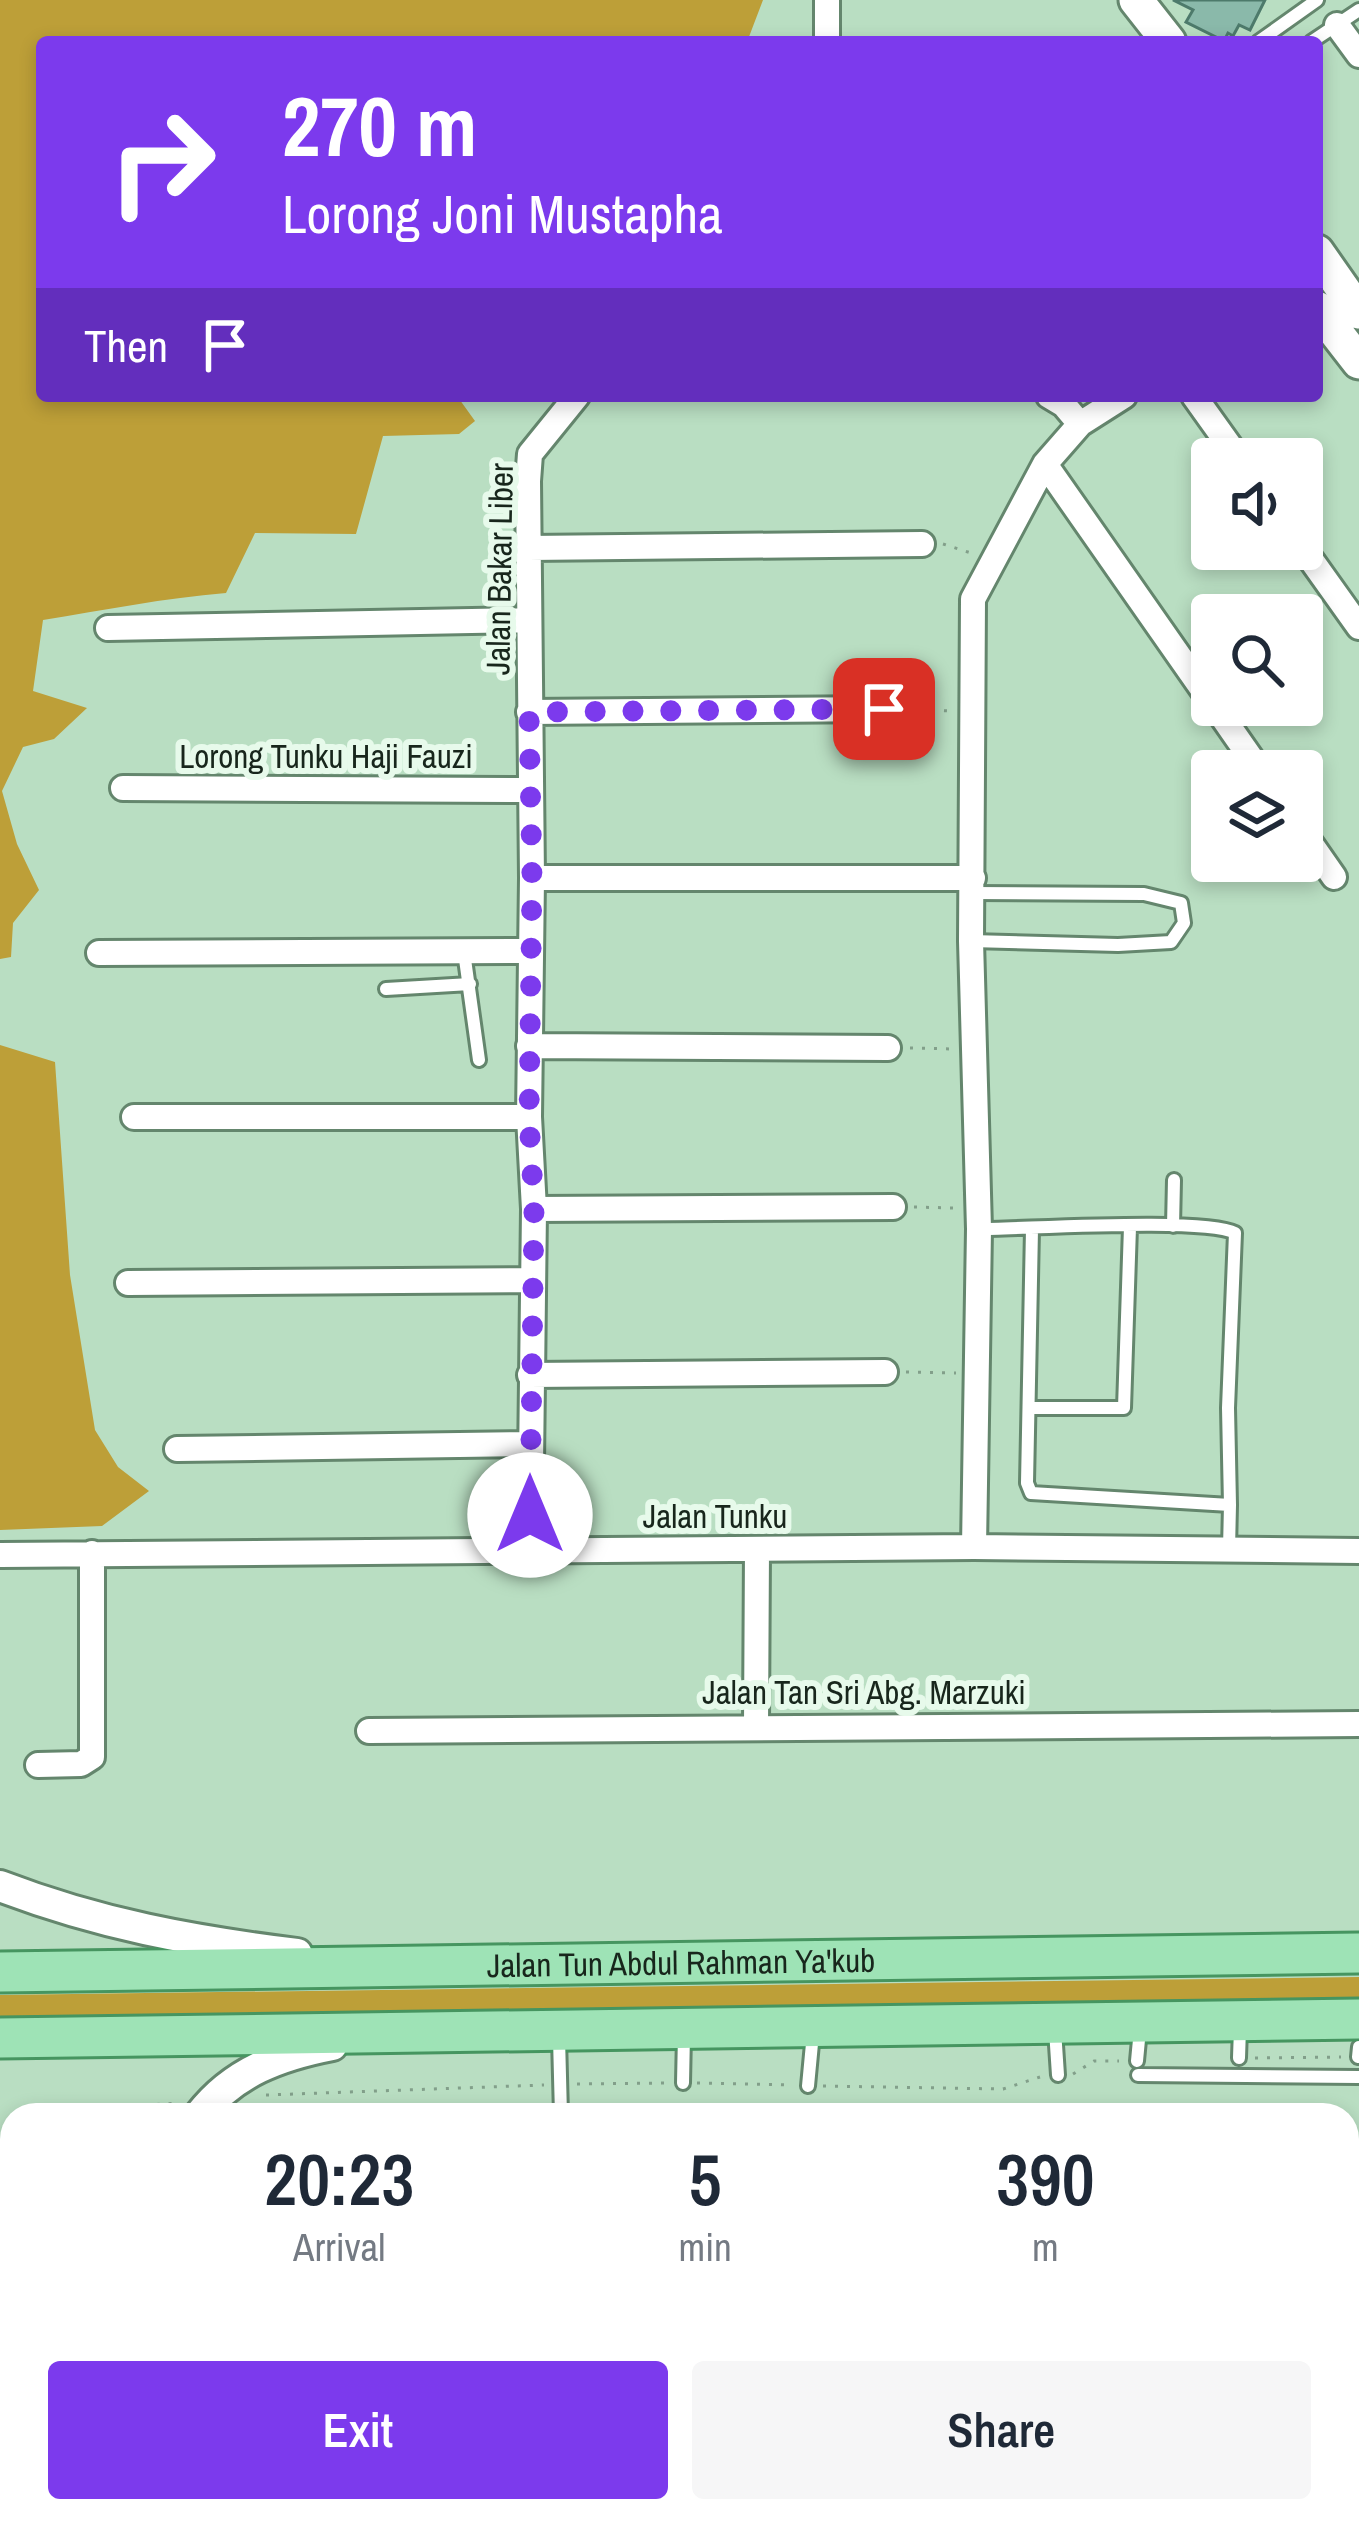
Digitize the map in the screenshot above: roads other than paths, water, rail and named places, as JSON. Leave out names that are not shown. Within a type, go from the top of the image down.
[{"type":"main road","points":[[1116,0],[1137,36]]},
{"type":"main road","points":[[1136,0],[1164,36]]},
{"type":"main road","points":[[1323,271],[1345,338]]},
{"type":"main road","points":[[1323,314],[1345,338]]},
{"type":"main road","name":"Jalan Tun Abdul Rahman Ya'kub","points":[[0,1972],[1359,1953]]},
{"type":"main road","name":"Jalan Tun Abdul Rahman Ya'kub","points":[[0,2038],[1055,2023],[1139,2053],[1359,2019]]},
{"type":"street","points":[[827,0],[827,36]]},
{"type":"street","points":[[1333,27],[1359,55]]},
{"type":"street","name":"Jalan Bakar Liber","points":[[530,1550],[534,1209],[529,1117],[530,454],[572,402]]},
{"type":"street","points":[[1059,402],[1080,424]]},
{"type":"street","points":[[974,1547],[979,1219],[971,941],[974,599],[1045,464],[1080,424],[1115,402]]},
{"type":"street","points":[[1198,402],[1224,438]]},
{"type":"street","points":[[1045,464],[1191,673]]},
{"type":"street","points":[[529,548],[922,544]]},
{"type":"street","points":[[1318,570],[1359,627]]},
{"type":"street","points":[[109,628],[529,620]]},
{"type":"street","points":[[529,712],[884,709]]},
{"type":"street","name":"Lorong Tunku Haji Fauzi","points":[[124,788],[529,790]]},
{"type":"street","points":[[1323,861],[1334,877]]},
{"type":"street","points":[[532,878],[973,885]]},
{"type":"street","points":[[99,953],[529,951]]},
{"type":"street","points":[[529,1046],[888,1048]]},
{"type":"street","points":[[134,1117],[529,1117]]},
{"type":"street","points":[[534,1209],[893,1207]]},
{"type":"street","points":[[128,1282],[531,1280]]},
{"type":"street","points":[[530,1375],[884,1372]]},
{"type":"street","points":[[177,1450],[530,1444]]},
{"type":"street","name":"Jalan Tunku","points":[[0,1555],[974,1547],[1359,1551]]},
{"type":"street","points":[[756,1725],[757,1550]]},
{"type":"street","points":[[38,1765],[81,1764],[92,1756],[92,1553]]},
{"type":"street","name":"Jalan Tan Sri Abg. Marzuki","points":[[369,1731],[1359,1724]]},
{"type":"street","points":[[0,1886],[106,1923],[192,1941],[386,1964]]},
{"type":"street","points":[[209,2103],[250,2069],[298,2051],[403,2031]]},
{"type":"lane","points":[[1266,36],[1314,2],[1333,27]]},
{"type":"lane","points":[[1320,36],[1359,10]]},
{"type":"lane","points":[[971,941],[1171,942],[1184,923],[1181,903],[1144,894],[973,885]]},
{"type":"lane","points":[[464,951],[478,1060]]},
{"type":"lane","points":[[386,989],[470,984]]},
{"type":"lane","points":[[1173,1226],[1174,1180]]},
{"type":"lane","points":[[979,1219],[1032,1228],[1173,1226],[1225,1228],[1235,1233],[1228,1408],[1229,1549]]},
{"type":"lane","points":[[1029,1408],[1124,1408],[1130,1227]]},
{"type":"lane","points":[[1032,1228],[1027,1483],[1031,1493],[1230,1505]]},
{"type":"lane","points":[[1055,2023],[1058,2075]]},
{"type":"lane","points":[[808,2086],[814,2026]]},
{"type":"lane","points":[[683,2083],[684,2027]]},
{"type":"lane","points":[[559,2029],[561,2103]]},
{"type":"lane","points":[[1358,2057],[1359,2047]]},
{"type":"lane","points":[[1139,2053],[1359,2077]]}]
